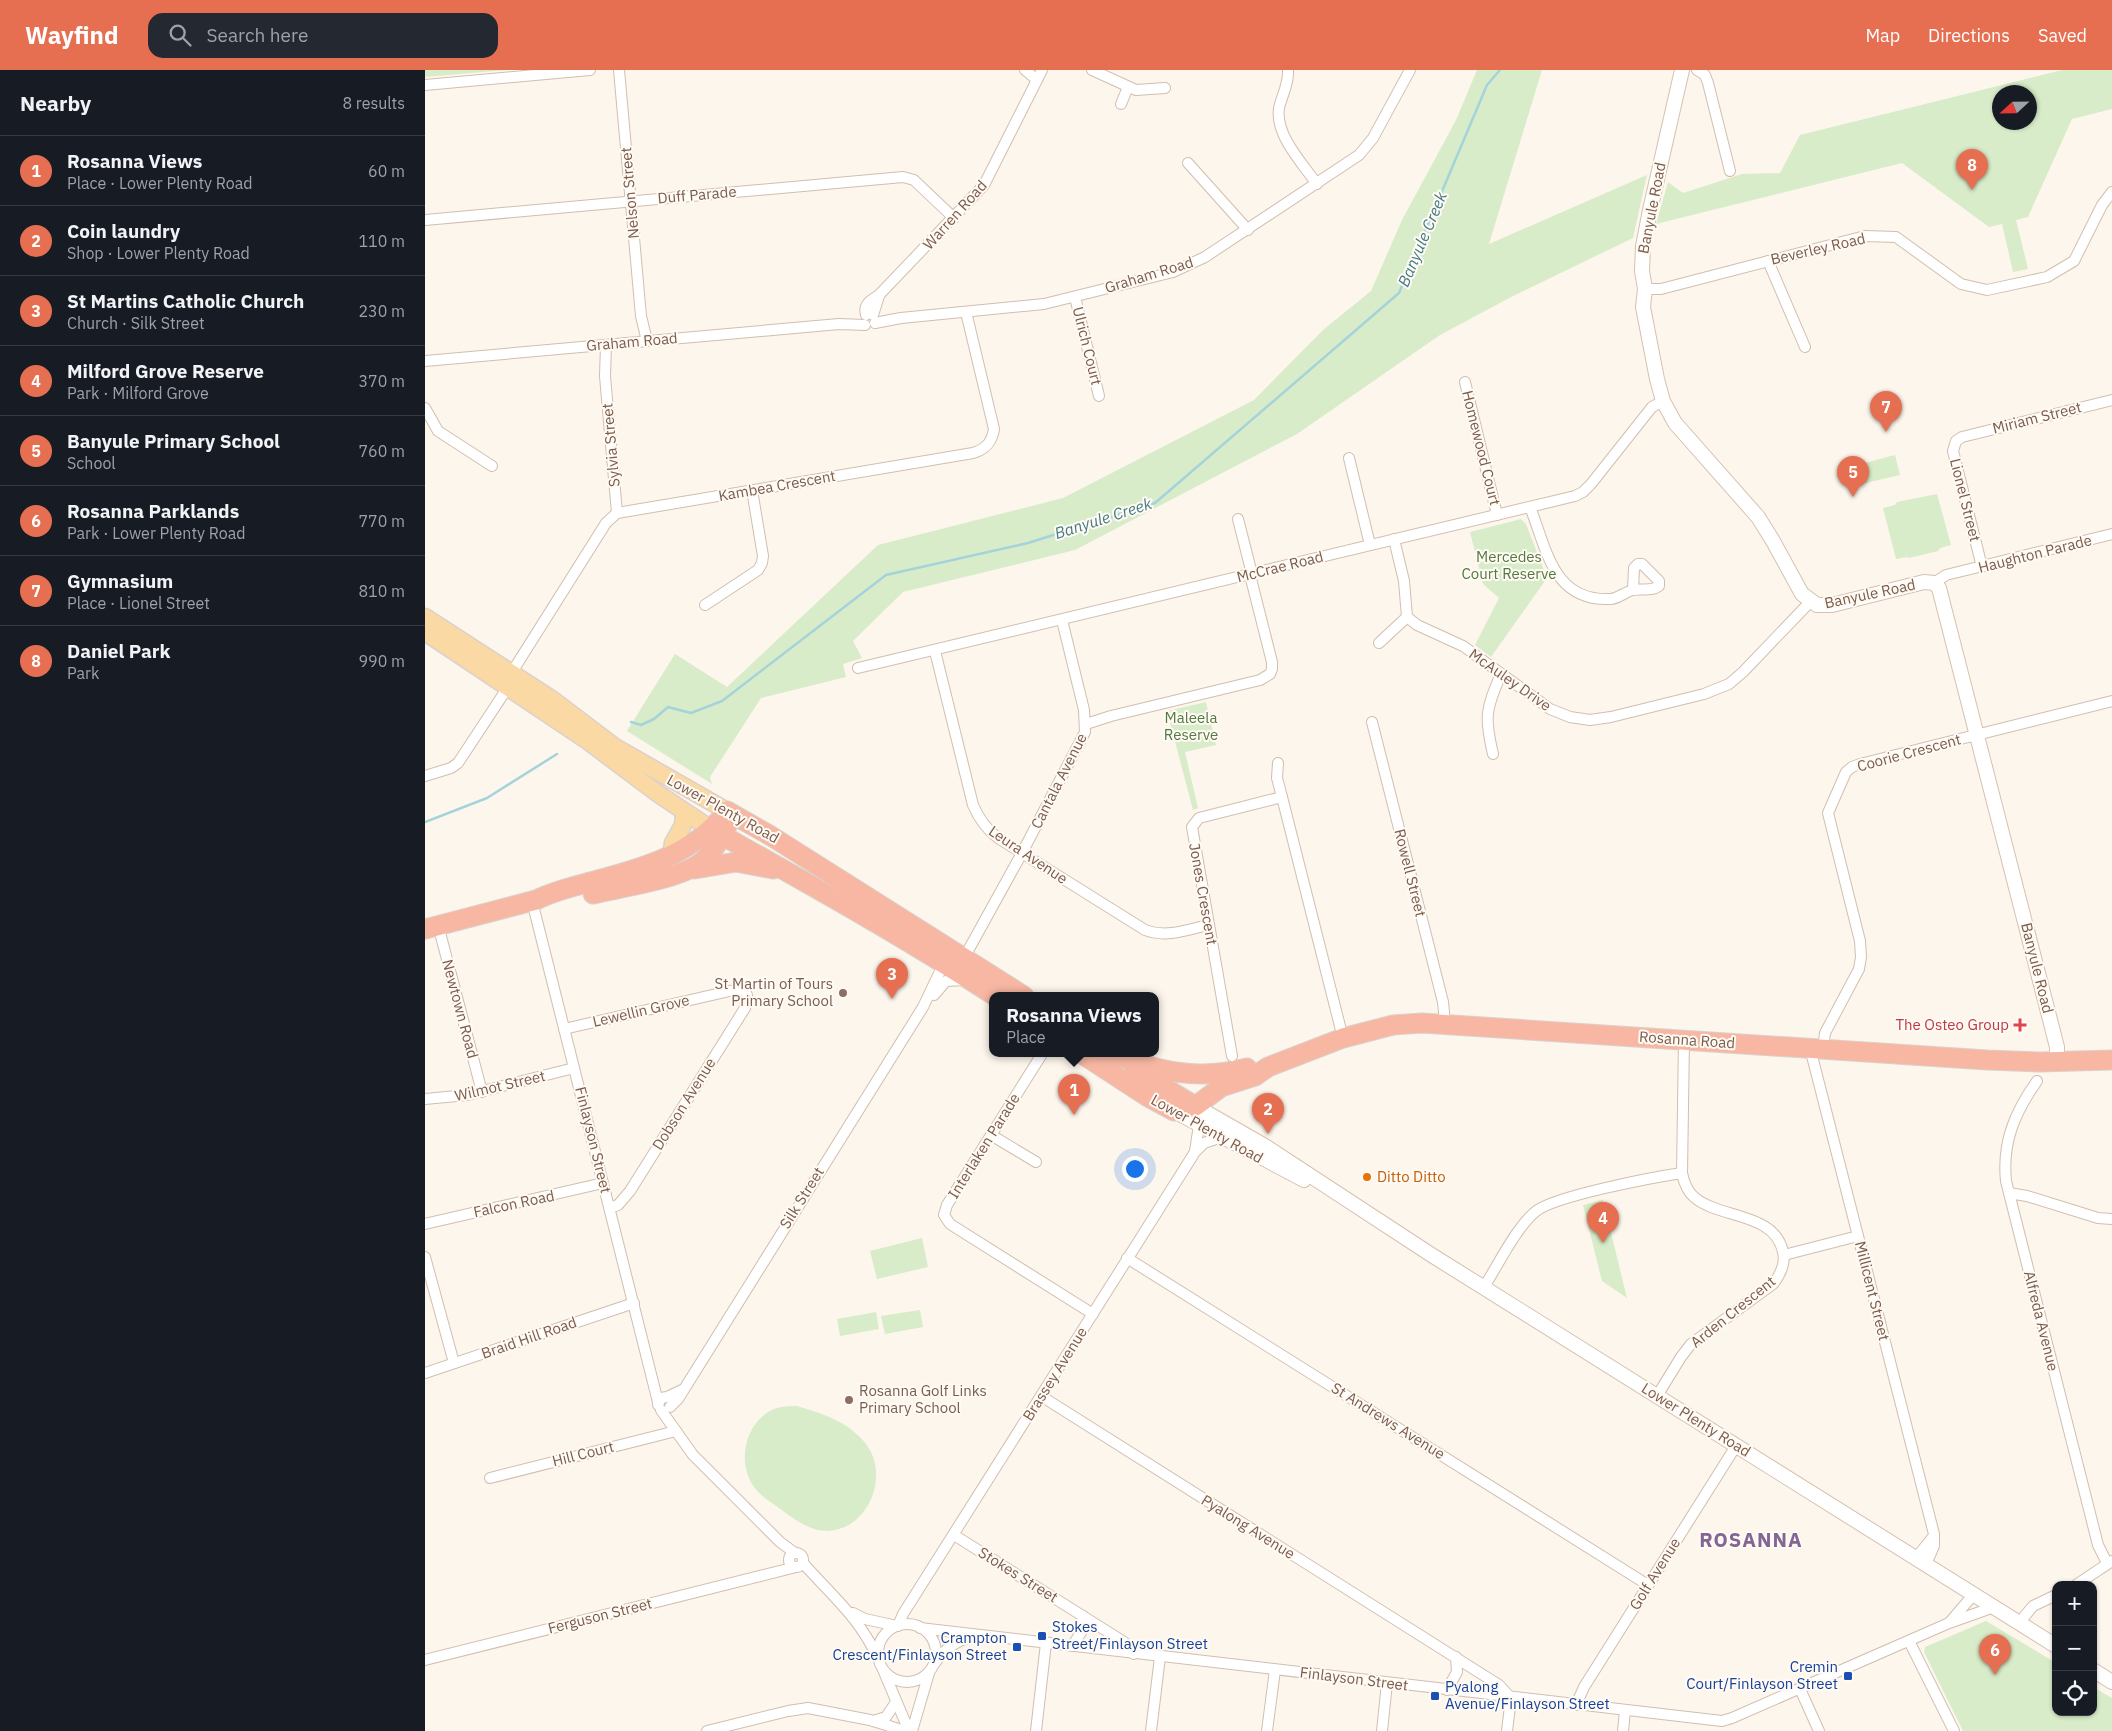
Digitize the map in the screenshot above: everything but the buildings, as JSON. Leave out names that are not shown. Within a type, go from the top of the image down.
[{"type":"highway","name":"Lower Plenty Road","points":[[730,813],[751,824],[1018,992]]},
{"type":"highway","points":[[674,864],[687,848],[717,832],[730,813]]},
{"type":"highway","points":[[751,824],[741,834],[753,850]]},
{"type":"highway","name":"Lower Plenty Road","points":[[717,832],[753,850],[944,963],[989,992]]},
{"type":"highway","points":[[431,927],[534,901],[553,892],[674,864],[751,863],[796,876]]},
{"type":"highway","name":"Rosanna Road","points":[[1120,1057],[1161,1070],[1199,1075],[1269,1066],[1343,1038],[1393,1025],[1445,1023],[1995,1061],[2112,1060]]},
{"type":"highway","name":"Lower Plenty Road","points":[[1087,1057],[1148,1097],[1175,1106],[1195,1106]]},
{"type":"highway","name":"Lower Plenty Road","points":[[1116,1057],[1146,1076],[1175,1106]]},
{"type":"highway","name":"Rosanna Road","points":[[1195,1106],[1221,1087],[1255,1076],[1269,1066]]},
{"type":"highway","points":[[1175,1106],[1188,1079],[1199,1075]]},
{"type":"highway","points":[[1146,1076],[1152,1088],[1148,1097]]},
{"type":"main road","name":"Banyule Road","points":[[1682,70],[1646,226],[1642,271],[1645,289],[1643,307],[1646,326],[1663,401],[1675,423],[1758,517],[1802,594],[1810,602],[1827,606],[1924,582],[1937,586],[2057,1047],[2057,1061]]},
{"type":"main road","name":"Lower Plenty Road","points":[[425,617],[585,739],[685,812],[717,832]]},
{"type":"main road","name":"Lower Plenty Road","points":[[425,632],[510,680],[553,700],[615,747],[730,813]]},
{"type":"main road","points":[[674,864],[673,843],[683,825],[685,812]]},
{"type":"main road","name":"Lower Plenty Road","points":[[1175,1106],[1199,1125],[1221,1137],[1288,1173],[1337,1194]]},
{"type":"main road","name":"Lower Plenty Road","points":[[1195,1106],[1265,1146],[1484,1287],[2052,1644]]},
{"type":"main road","points":[[2095,1671],[2112,1682]]},
{"type":"street","points":[[425,85],[591,70]]},
{"type":"street","name":"Nelson Street","points":[[619,70],[643,342]]},
{"type":"street","points":[[1025,70],[1040,75]]},
{"type":"street","points":[[1092,70],[1141,91],[1165,88]]},
{"type":"street","points":[[1289,70],[1280,106],[1280,123],[1286,138],[1317,184]]},
{"type":"street","name":"Graham Road","points":[[425,361],[839,324],[870,319],[1031,306],[1075,297],[1185,268],[1248,230],[1352,160],[1369,145],[1410,70]]},
{"type":"street","points":[[1697,70],[1705,75],[1709,83],[1730,170]]},
{"type":"street","name":"Warren Road","points":[[870,319],[879,295],[972,199],[988,179],[1040,75]]},
{"type":"street","points":[[1121,104],[1128,87]]},
{"type":"street","points":[[1188,163],[1248,230]]},
{"type":"street","name":"Duff Parade","points":[[425,220],[908,177],[918,182],[954,218]]},
{"type":"street","name":"Beverley Road","points":[[1645,289],[1661,289],[1865,236],[1896,237],[1961,284],[1987,290],[2047,277],[2074,261],[2102,205],[2112,192]]},
{"type":"street","points":[[1768,260],[1805,346]]},
{"type":"street","name":"Ulrich Court","points":[[1075,297],[1099,396]]},
{"type":"street","name":"Kambea Crescent","points":[[617,513],[973,453],[984,449],[991,440],[993,429],[966,312]]},
{"type":"street","name":"Sylvia Street","points":[[602,345],[617,513]]},
{"type":"street","name":"Homewood Court","points":[[1465,382],[1497,515]]},
{"type":"street","name":"Miriam Street","points":[[1961,437],[2112,400]]},
{"type":"street","name":"McCrae Road","points":[[858,668],[1530,507],[1583,492],[1652,406],[1663,401]]},
{"type":"street","points":[[425,408],[438,431],[492,466]]},
{"type":"street","name":"Lionel Street","points":[[1961,437],[1956,441],[1953,451],[1982,567]]},
{"type":"street","points":[[1349,458],[1370,545]]},
{"type":"street","points":[[705,605],[753,574],[762,563],[763,556],[751,490]]},
{"type":"street","points":[[1530,507],[1556,573],[1569,588],[1588,598],[1605,599],[1614,599],[1633,590]]},
{"type":"street","points":[[425,776],[451,768],[458,763],[606,523],[617,513]]},
{"type":"street","points":[[1086,724],[1106,717],[1259,680],[1270,674],[1272,662],[1238,519]]},
{"type":"street","name":"Haughton Parade","points":[[1937,586],[1957,573],[2112,534]]},
{"type":"street","points":[[1379,643],[1407,617],[1404,581],[1395,539]]},
{"type":"street","name":"McAuley Drive","points":[[1407,617],[1417,625],[1463,646],[1541,704],[1559,714],[1590,720],[1704,694],[1729,684],[1743,672],[1810,602]]},
{"type":"street","name":"Cantala Avenue","points":[[964,958],[1081,741],[1086,724],[1062,620]]},
{"type":"street","name":"Leura Avenue","points":[[935,651],[976,811],[983,824],[992,834],[1145,930],[1157,934],[1169,934],[1209,925]]},
{"type":"street","points":[[1493,754],[1487,727],[1487,712],[1489,700],[1501,674]]},
{"type":"street","name":"Coorie Crescent","points":[[1817,1049],[1859,969],[1861,957],[1859,941],[1828,813],[1843,777],[1852,767],[1860,764],[2112,701]]},
{"type":"street","name":"Rowell Street","points":[[1372,722],[1443,1002],[1445,1023]]},
{"type":"street","points":[[1278,763],[1277,778],[1343,1038]]},
{"type":"street","name":"Jones Crescent","points":[[1232,1056],[1192,831],[1194,823],[1199,818],[1282,797]]},
{"type":"street","name":"Finlayson Street","points":[[534,901],[574,1068],[653,1379],[676,1431],[693,1455],[780,1542],[795,1561]]},
{"type":"street","name":"Newtown Road","points":[[431,927],[482,1092]]},
{"type":"street","name":"Silk Street","points":[[665,1403],[682,1390],[923,1007],[944,963]]},
{"type":"street","name":"Silk Street","points":[[923,1007],[946,981],[969,980]]},
{"type":"street","name":"Lewellin Grove","points":[[565,1029],[734,990],[742,990],[746,993]]},
{"type":"street","name":"Dobson Avenue","points":[[610,1208],[618,1205],[630,1191],[745,1008],[748,1001],[746,993]]},
{"type":"street","points":[[1684,1040],[1682,1173],[1685,1186],[1693,1197],[1706,1204],[1756,1222],[1770,1230],[1778,1238],[1784,1255],[1858,1236]]},
{"type":"street","name":"Millicent Street","points":[[1817,1049],[1858,1236],[1934,1534],[1934,1546],[1921,1561]]},
{"type":"street","name":"Interlaken Parade","points":[[1039,1057],[945,1208],[944,1214],[947,1222],[1093,1314]]},
{"type":"street","name":"Wilmot Street","points":[[425,1100],[482,1092],[574,1068]]},
{"type":"street","name":"Alfreda Avenue","points":[[2037,1081],[2021,1105],[2008,1137],[2005,1170],[2009,1193],[2098,1545],[2110,1562]]},
{"type":"street","name":"Brassey Avenue","points":[[1195,1152],[1199,1125]]},
{"type":"street","points":[[991,1135],[1036,1162]]},
{"type":"street","name":"Brassey Avenue","points":[[897,1626],[1195,1152],[1204,1142],[1221,1137]]},
{"type":"street","points":[[1484,1287],[1522,1228],[1540,1208],[1562,1200],[1682,1173]]},
{"type":"street","name":"Falcon Road","points":[[425,1224],[603,1183]]},
{"type":"street","points":[[2009,1193],[2027,1196],[2099,1218],[2112,1219]]},
{"type":"street","name":"Arden Crescent","points":[[1657,1396],[1691,1344],[1773,1284],[1783,1268],[1784,1255]]},
{"type":"street","points":[[425,1257],[454,1363]]},
{"type":"street","name":"St Andrews Avenue","points":[[1127,1258],[1648,1585]]},
{"type":"street","name":"Braid Hill Road","points":[[425,1373],[634,1303]]},
{"type":"street","name":"Pyalong Avenue","points":[[1041,1396],[1456,1657],[1499,1685],[1511,1698]]},
{"type":"street","name":"Hill Court","points":[[490,1478],[676,1431]]},
{"type":"street","name":"Golf Avenue","points":[[1576,1705],[1584,1687],[1736,1446]]},
{"type":"street","name":"Stokes Street","points":[[954,1534],[1126,1644],[1134,1654]]},
{"type":"street","points":[[795,1561],[813,1574],[849,1611],[867,1635],[910,1731]]},
{"type":"street","name":"Ferguson Street","points":[[425,1660],[775,1572],[795,1561]]},
{"type":"street","points":[[2082,1581],[2110,1562]]},
{"type":"street","name":"Finlayson Street","points":[[1949,1623],[1974,1594]]},
{"type":"street","points":[[915,1596],[911,1614],[919,1627]]},
{"type":"street","points":[[2019,1623],[2025,1613],[2033,1606],[2052,1597]]},
{"type":"street","name":"Finlayson Street","points":[[919,1627],[959,1631],[979,1636],[1625,1711],[1716,1726],[1949,1623],[1994,1607]]},
{"type":"street","points":[[849,1611],[865,1619],[897,1626],[908,1624],[919,1627],[929,1634],[936,1648],[936,1658],[910,1731]]},
{"type":"street","points":[[1072,1646],[1082,1631],[1083,1616]]},
{"type":"street","points":[[897,1626],[886,1634],[882,1641],[879,1653],[881,1664],[894,1678],[906,1682],[919,1680],[931,1670]]},
{"type":"street","name":"Finlayson Street","points":[[931,1670],[948,1648],[964,1639],[979,1636]]},
{"type":"street","points":[[1909,1641],[1954,1731]]},
{"type":"street","points":[[1036,1731],[1046,1643]]},
{"type":"street","points":[[1151,1731],[1160,1657]]},
{"type":"street","points":[[1447,1690],[1457,1672],[1456,1657]]},
{"type":"street","points":[[1267,1731],[1275,1670]]},
{"type":"street","points":[[1382,1731],[1387,1683]]},
{"type":"street","points":[[1800,1688],[1819,1731]]},
{"type":"street","points":[[1507,1731],[1511,1698]]},
{"type":"street","points":[[870,1720],[885,1718],[896,1702]]},
{"type":"street","points":[[707,1731],[788,1710],[808,1708],[870,1720],[905,1731]]},
{"type":"street","points":[[1623,1731],[1625,1711]]},
{"type":"green space","points":[[425,70],[507,70],[425,77]]},
{"type":"green space","points":[[1477,70],[1542,70],[1489,244],[1647,175],[1633,238],[1513,296],[1440,335],[1297,434],[1075,550],[903,592],[853,641],[862,658],[843,664],[846,677],[761,698],[710,777],[712,784],[627,731],[675,654],[727,687],[878,545],[1063,498],[1254,400],[1323,330],[1371,291],[1402,220],[1456,120]]},
{"type":"green space","points":[[2062,70],[2112,70],[2112,109],[2072,119],[2028,217],[2016,220],[2028,269],[2013,272],[2002,224],[1989,227],[1902,163],[1656,224],[1668,182],[1683,193],[1742,174],[1780,173],[1800,135],[1992,87],[1992,130],[2037,130],[2037,85],[2002,85]]},
{"type":"green space","points":[[1895,455],[1900,475],[1862,484],[1857,465]]},
{"type":"green space","points":[[1937,494],[1951,545],[1940,548],[1938,551],[1896,559],[1883,508],[1895,505],[1897,502]]},
{"type":"green space","name":"Mercedes Court Reserve","points":[[1521,519],[1526,524],[1547,578],[1491,657],[1475,645],[1499,598],[1483,584],[1470,532]]},
{"type":"green space","name":"Maleela Reserve","points":[[1206,702],[1216,745],[1185,752],[1198,808],[1193,810],[1167,711]]},
{"type":"green space","points":[[1603,1200],[1627,1298],[1602,1281],[1583,1205]]},
{"type":"green space","points":[[922,1238],[928,1267],[877,1279],[870,1251]]},
{"type":"green space","points":[[920,1310],[923,1327],[885,1334],[881,1316]]},
{"type":"green space","points":[[876,1312],[879,1329],[840,1336],[837,1319]]},
{"type":"green space","points":[[797,1406],[826,1415],[851,1429],[866,1444],[873,1457],[876,1470],[875,1485],[871,1498],[864,1511],[855,1521],[842,1528],[821,1531],[799,1522],[758,1492],[747,1474],[745,1452],[751,1431],[757,1422],[774,1409]]},
{"type":"green space","points":[[1986,1621],[2052,1661],[2052,1716],[2097,1716],[2097,1689],[2112,1698],[2112,1731],[1963,1731],[1924,1652],[1925,1647]]},
{"type":"waterway","name":"Banyule Creek","points":[[631,722],[641,725],[654,719],[668,707],[691,713],[722,701],[886,575],[1028,543],[1155,503],[1399,293],[1487,85],[1500,70]]},
{"type":"waterway","name":"Banyule Creek","points":[[425,822],[487,798],[557,754]]},
{"type":"place","name":"Daniel Park","points":[[1972,190]]},
{"type":"place","name":"Gymnasium","points":[[1886,432]]},
{"type":"place","name":"Banyule Primary School","points":[[1853,497]]},
{"type":"place","name":"St Martin of Tours Primary School","points":[[843,993]]},
{"type":"place","name":"St Martins Catholic Church","points":[[892,999]]},
{"type":"place","name":"The Osteo Group","points":[[2020,1025]]},
{"type":"place","name":"Rosanna Views","points":[[1074,1115]]},
{"type":"place","name":"Coin laundry","points":[[1268,1134]]},
{"type":"place","name":"Ditto Ditto","points":[[1367,1177]]},
{"type":"place","name":"Milford Grove Reserve","points":[[1603,1243]]},
{"type":"place","name":"Rosanna Golf Links Primary School","points":[[849,1400]]},
{"type":"place","name":"Stokes Street/Finlayson Street","points":[[1042,1636]]},
{"type":"place","name":"Crampton Crescent/Finlayson Street","points":[[1017,1647]]},
{"type":"place","name":"Rosanna Parklands","points":[[1995,1675]]},
{"type":"place","name":"Cremin Court/Finlayson Street","points":[[1848,1676]]},
{"type":"place","name":"Pyalong Avenue/Finlayson Street","points":[[1435,1696]]},
{"type":"district","name":"ROSANNA","points":[[1751,1540]]}]
